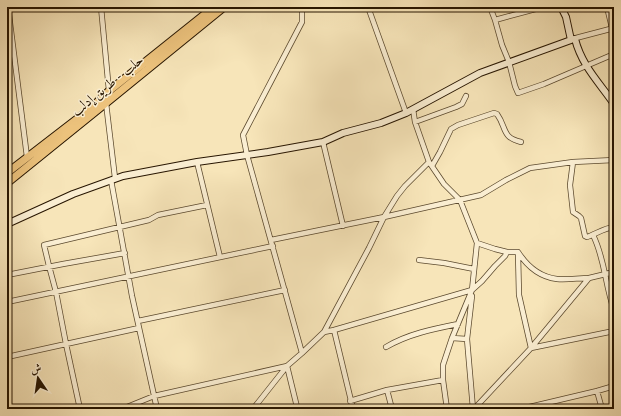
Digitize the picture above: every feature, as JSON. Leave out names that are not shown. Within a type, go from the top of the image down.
[{"type":"main road","name":"حلب - طريق إدلب","points":[[7,173],[90,108],[214,7]]},
{"type":"main road","name":"حلب - طريق إدلب","points":[[7,183],[224,7]]},
{"type":"street","points":[[8,7],[27,157]]},
{"type":"street","points":[[101,7],[109,91],[108,102],[113,179],[129,276],[157,409]]},
{"type":"street","points":[[302,7],[302,22],[243,135],[247,155],[302,353]]},
{"type":"street","points":[[368,7],[406,113]]},
{"type":"street","points":[[490,7],[518,93],[544,84],[614,54]]},
{"type":"street","points":[[495,20],[543,7]]},
{"type":"street","points":[[561,7],[573,39],[586,66],[614,104]]},
{"type":"street","points":[[7,224],[73,194],[123,176],[197,162],[323,142],[343,133],[380,123],[406,113],[480,73],[573,39],[613,29],[607,7]]},
{"type":"street","points":[[415,122],[462,104],[466,96]]},
{"type":"street","points":[[413,109],[415,122],[430,164],[444,184],[460,200],[477,243],[467,339],[473,409]]},
{"type":"street","points":[[253,409],[286,366],[324,332],[397,196],[405,186],[430,164],[440,152],[451,129],[458,125],[494,113],[498,114],[501,118],[509,138],[520,142]]},
{"type":"street","points":[[323,142],[343,226]]},
{"type":"street","points":[[271,240],[384,218],[482,196],[506,180],[530,168],[573,162],[614,160]]},
{"type":"street","points":[[197,162],[220,257]]},
{"type":"street","points":[[573,162],[570,186],[573,212],[581,218],[585,236],[587,237],[610,227],[614,227]]},
{"type":"street","points":[[80,409],[56,292],[44,245],[149,220],[158,215],[207,205]]},
{"type":"street","points":[[593,235],[600,251],[614,310]]},
{"type":"street","points":[[477,243],[507,252],[518,252]]},
{"type":"street","points":[[7,302],[273,246]]},
{"type":"street","points":[[446,409],[443,365],[452,338],[472,290],[482,281],[507,252]]},
{"type":"street","points":[[518,252],[522,259],[535,271],[542,275],[558,279],[589,278],[614,272]]},
{"type":"street","points":[[518,252],[519,295],[530,348]]},
{"type":"street","points":[[7,275],[125,253]]},
{"type":"street","points":[[419,260],[474,268]]},
{"type":"street","points":[[473,409],[530,348],[589,278]]},
{"type":"street","points":[[138,321],[285,290]]},
{"type":"street","points":[[324,332],[472,290]]},
{"type":"street","points":[[386,347],[398,340],[432,329],[458,324]]},
{"type":"street","points":[[7,358],[139,328]]},
{"type":"street","points":[[334,330],[353,409]]},
{"type":"street","points":[[530,348],[614,331]]},
{"type":"street","points":[[452,338],[467,339]]},
{"type":"street","points":[[122,409],[154,396],[286,366]]},
{"type":"street","points":[[286,366],[297,407],[296,409]]},
{"type":"street","points":[[350,401],[387,390],[443,380]]},
{"type":"street","points":[[521,409],[531,408],[614,386]]},
{"type":"street","points":[[387,390],[392,409]]},
{"type":"street","points":[[597,391],[602,409]]}]
